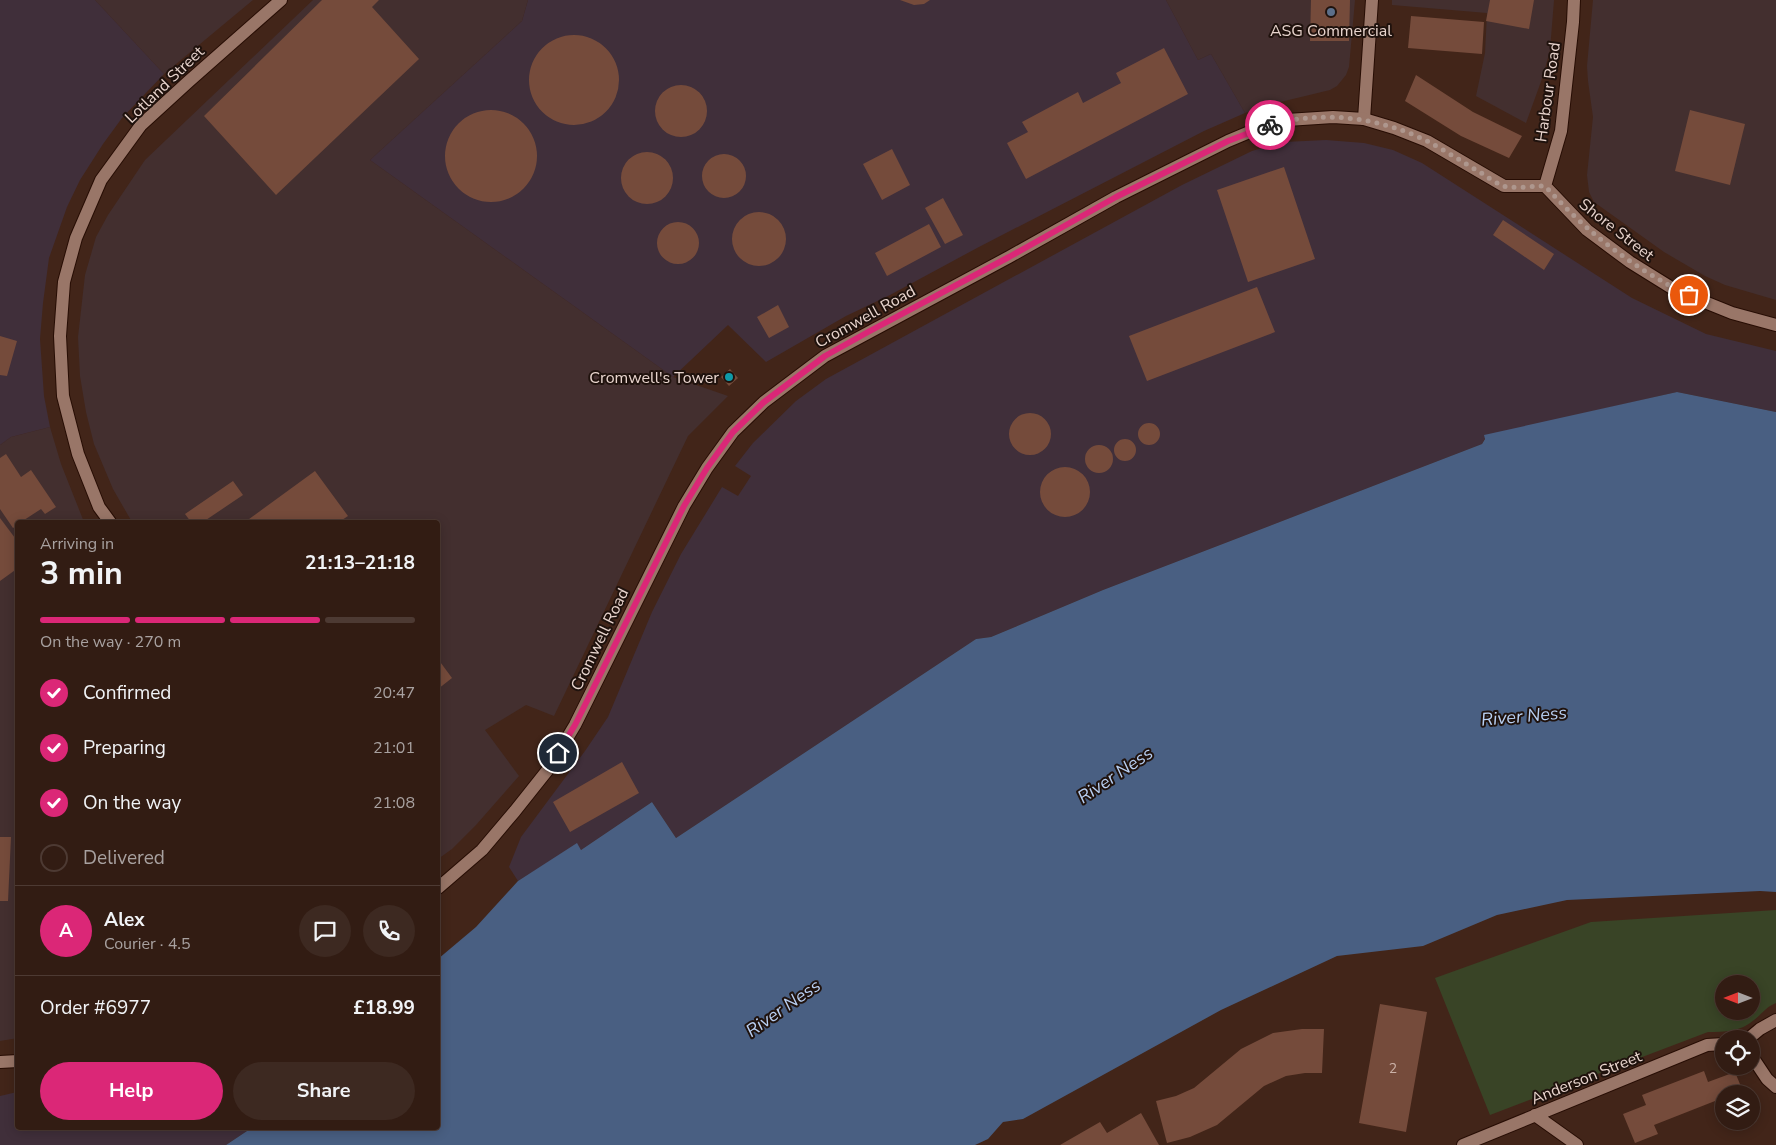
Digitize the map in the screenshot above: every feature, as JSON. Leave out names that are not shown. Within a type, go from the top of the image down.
[{"type":"street","name":"Lotland Street","points":[[109,520],[99,507],[78,454],[64,396],[60,336],[64,282],[76,238],[101,180],[141,125],[281,0]]},
{"type":"street","points":[[1372,0],[1364,120],[1394,128],[1427,141],[1504,186],[1545,186]]},
{"type":"street","name":"Harbour Road","points":[[1545,186],[1561,131],[1574,0]]},
{"type":"street","name":"Cromwell Road","points":[[440,886],[482,850],[550,767],[575,725],[684,506],[707,468],[733,432],[764,402],[825,356],[1116,197],[1228,141],[1259,128],[1287,120],[1333,117],[1364,120]]},
{"type":"street","name":"Shore Street","points":[[1545,186],[1587,230],[1630,262],[1675,290],[1732,313],[1776,325]]},
{"type":"street","points":[[1759,1030],[1776,1020]]},
{"type":"street","name":"Anderson Street","points":[[1462,1145],[1707,1045],[1715,1045]]},
{"type":"street","points":[[0,1062],[15,1061]]},
{"type":"street","points":[[1760,1067],[1776,1087]]},
{"type":"street","points":[[1534,1115],[1577,1145]]},
{"type":"shaded area","points":[[0,0],[95,0],[164,74],[122,118],[80,180],[67,207],[49,258],[40,339],[44,396],[50,427],[11,437],[0,445]]},
{"type":"shaded area","points":[[95,0],[253,0],[164,74]]},
{"type":"shaded area","points":[[313,0],[528,0],[522,21],[370,160],[673,377],[728,396],[688,436],[554,716],[526,705],[485,730],[519,776],[476,825],[452,849],[440,858],[440,520],[131,520],[113,489],[94,444],[86,412],[80,376],[78,337],[85,275],[96,237],[108,215],[145,160]]},
{"type":"shaded area","points":[[528,0],[1166,0],[1198,60],[1211,54],[1245,113],[1204,131],[890,295],[846,316],[766,362],[728,325],[673,377],[370,160],[522,21]]},
{"type":"shaded area","points":[[1166,0],[1355,0],[1349,67],[1346,75],[1337,86],[1330,90],[1268,105],[1245,113],[1211,54],[1198,60]]},
{"type":"shaded area","points":[[1392,0],[1554,0],[1550,50],[1526,123],[1476,96],[1485,53],[1487,13],[1392,5]]},
{"type":"shaded area","points":[[1593,0],[1776,0],[1776,300],[1725,285],[1705,276],[1664,252],[1594,202],[1589,192],[1587,175],[1593,117],[1587,66]]},
{"type":"shaded area","points":[[1326,140],[1364,143],[1393,150],[1422,163],[1632,298],[1706,334],[1776,351],[1776,412],[1677,392],[1485,436],[1482,444],[1103,590],[991,637],[976,639],[676,838],[652,802],[581,850],[577,844],[518,881],[509,867],[521,837],[608,717],[652,612],[681,554],[722,487],[738,496],[751,476],[735,466],[753,443],[796,401],[826,379],[1182,185],[1252,151],[1284,142]]},
{"type":"shaded area","points":[[50,427],[61,464],[83,520],[15,520],[15,1038],[0,1041],[0,445],[11,437]]},
{"type":"shaded area","points":[[15,1092],[15,1130],[248,1130],[226,1145],[0,1145],[0,1096]]},
{"type":"green space","points":[[1776,910],[1776,1003],[1769,1006],[1760,1014],[1760,975],[1715,975],[1715,1020],[1754,1020],[1749,1024],[1738,1029],[1708,1032],[1490,1115],[1435,978],[1591,922]]},
{"type":"water","name":"River Ness","points":[[1677,392],[1776,412],[1776,892],[1760,891],[1567,900],[1497,915],[1423,946],[1337,956],[1221,1010],[1023,1119],[1003,1122],[988,1139],[975,1145],[226,1145],[248,1130],[440,1130],[440,957],[476,927],[518,881],[577,843],[581,850],[652,802],[676,838],[976,639],[991,637],[1103,590],[1482,444],[1485,439],[1484,435]]},
{"type":"building","points":[[322,0],[379,0],[372,7],[419,59],[276,195],[204,116]]},
{"type":"building","points":[[900,0],[930,0],[924,4],[914,5]]},
{"type":"building","points":[[1311,0],[1350,0],[1349,41],[1310,41]]},
{"type":"building","points":[[1490,0],[1534,0],[1529,29],[1486,21]]},
{"type":"building","points":[[1411,16],[1484,22],[1482,54],[1408,48]]},
{"type":"building","points":[[574,35],[591,39],[606,48],[615,63],[619,80],[615,97],[606,112],[591,121],[574,125],[557,121],[542,112],[533,97],[529,80],[533,63],[542,48],[557,39]]},
{"type":"building","points":[[1164,48],[1188,94],[1026,179],[1007,143],[1028,132],[1022,122],[1078,92],[1083,103],[1121,83],[1116,73]]},
{"type":"building","points":[[1416,75],[1473,112],[1522,136],[1509,158],[1461,136],[1405,101]]},
{"type":"building","points":[[676,85],[686,85],[696,89],[703,96],[707,111],[703,126],[696,133],[686,137],[676,137],[666,133],[659,126],[655,116],[655,106],[659,96],[666,89]]},
{"type":"building","points":[[491,110],[509,113],[524,123],[534,138],[537,156],[534,174],[524,189],[509,199],[491,202],[473,199],[458,189],[448,174],[445,156],[448,138],[458,123],[473,113]]},
{"type":"building","points":[[1690,110],[1745,124],[1730,185],[1675,171]]},
{"type":"building","points":[[892,149],[910,185],[882,200],[863,164]]},
{"type":"building","points":[[642,152],[652,152],[662,156],[669,163],[673,178],[669,193],[662,200],[652,204],[642,204],[632,200],[625,193],[621,183],[621,173],[625,163],[632,156]]},
{"type":"building","points":[[724,154],[736,158],[742,164],[746,176],[742,188],[736,194],[724,198],[712,194],[706,188],[702,176],[706,164],[712,158]]},
{"type":"building","points":[[1284,167],[1315,259],[1248,282],[1217,190]]},
{"type":"building","points":[[943,198],[963,235],[945,244],[925,208]]},
{"type":"building","points":[[759,212],[769,214],[778,220],[784,229],[786,239],[784,249],[778,258],[769,264],[759,266],[749,264],[740,258],[734,249],[732,239],[734,229],[740,220],[749,214]]},
{"type":"building","points":[[1503,220],[1554,254],[1544,270],[1493,235]]},
{"type":"building","points":[[682,222],[690,225],[696,231],[699,243],[696,255],[690,261],[674,264],[666,261],[660,255],[657,239],[660,231],[666,225]]},
{"type":"building","points":[[929,224],[941,247],[887,276],[875,253]]},
{"type":"building","points":[[1257,287],[1275,332],[1147,381],[1129,336]]},
{"type":"building","points":[[778,305],[789,327],[769,338],[757,317]]},
{"type":"building","points":[[0,336],[17,341],[7,376],[0,375]]},
{"type":"building","name":"Cromwell's Tower","points":[[730,369],[738,378],[729,386],[721,377]]},
{"type":"building","points":[[1034,413],[1042,416],[1048,422],[1051,434],[1048,446],[1042,452],[1026,455],[1018,452],[1012,446],[1009,430],[1012,422],[1018,416]]},
{"type":"building","points":[[1149,423],[1157,426],[1160,434],[1157,442],[1149,445],[1141,442],[1138,434],[1141,426]]},
{"type":"building","points":[[1125,439],[1133,442],[1136,450],[1133,458],[1125,461],[1117,458],[1114,450],[1117,442]]},
{"type":"building","points":[[1099,445],[1109,449],[1113,459],[1109,469],[1099,473],[1089,469],[1085,459],[1089,449]]},
{"type":"building","points":[[6,454],[21,477],[31,470],[56,507],[45,514],[41,509],[24,520],[15,520],[15,527],[13,528],[0,509],[0,458]]},
{"type":"building","points":[[1065,467],[1083,474],[1090,492],[1083,510],[1065,517],[1047,510],[1040,492],[1047,474]]},
{"type":"building","points":[[315,471],[348,516],[342,520],[248,520]]},
{"type":"building","points":[[233,481],[243,495],[206,520],[190,520],[185,514]]},
{"type":"building","points":[[0,518],[15,538],[15,570],[0,581]]},
{"type":"building","points":[[440,662],[452,678],[440,687]]},
{"type":"building","points":[[622,762],[639,793],[570,832],[553,802]]},
{"type":"building","points":[[0,837],[11,837],[8,901],[0,901]]},
{"type":"building","points":[[1380,1004],[1427,1012],[1406,1132],[1359,1123]]},
{"type":"building","points":[[1302,1029],[1324,1029],[1322,1073],[1286,1076],[1264,1086],[1217,1125],[1190,1137],[1167,1143],[1156,1101],[1176,1096],[1194,1088],[1241,1049],[1273,1033]]},
{"type":"building","points":[[1704,1071],[1708,1082],[1727,1075],[1736,1075],[1740,1085],[1715,1085],[1715,1101],[1654,1125],[1658,1134],[1635,1143],[1623,1114],[1646,1105],[1642,1095]]},
{"type":"building","points":[[1141,1113],[1159,1145],[1060,1145],[1100,1122],[1107,1133]]},
{"type":"way so far","points":[[1270,125],[1287,120],[1312,118],[1333,117],[1364,120],[1394,128],[1427,141],[1504,186],[1545,186],[1587,230],[1630,262],[1675,290],[1689,295]]},
{"type":"place","name":"ASG Commercial","points":[[1331,12]]},
{"type":"place","name":"Cromwell's Tower","points":[[729,377]]},
{"type":"route","points":[[558,753],[575,725],[684,506],[707,468],[733,432],[764,402],[825,356],[868,332],[1009,257],[1116,197],[1228,141],[1270,125]]}]
